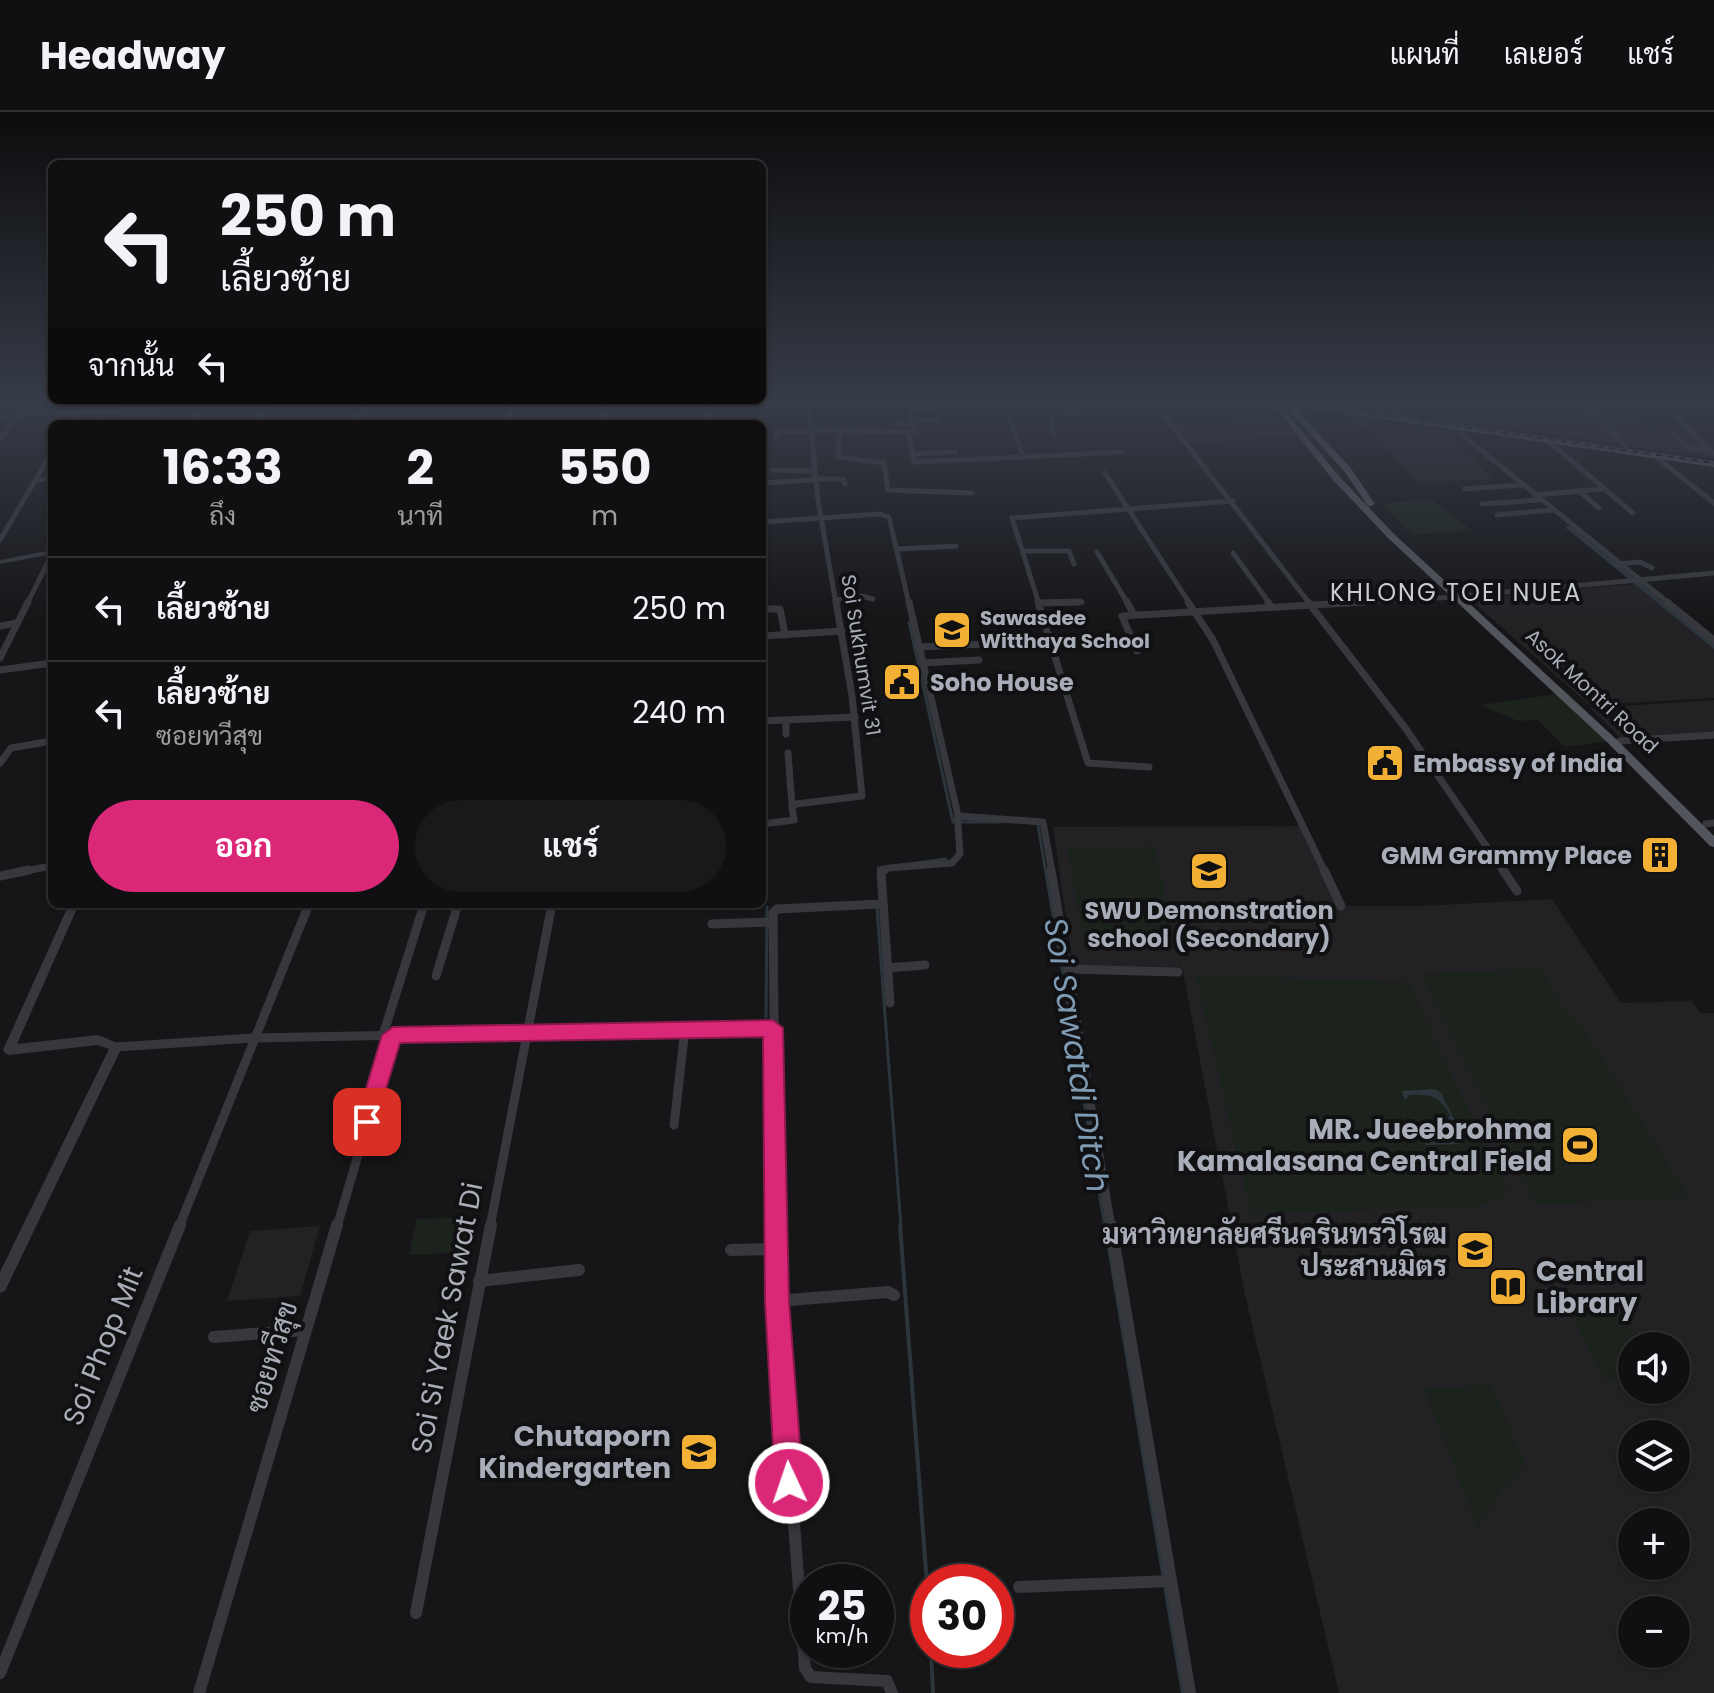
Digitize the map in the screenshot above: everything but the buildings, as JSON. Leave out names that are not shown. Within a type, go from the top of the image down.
[{"type":"main road","points":[[1333,475],[1338,474]]},
{"type":"main road","points":[[1342,474],[1364,495]]},
{"type":"main road","name":"Asok Montri Road","points":[[1351,474],[1364,495],[1399,536],[1460,596],[1711,827]]},
{"type":"main road","name":"Asok Montri Road","points":[[1333,475],[1670,796],[1714,843]]},
{"type":"street","points":[[0,540],[40,474]]},
{"type":"street","points":[[794,474],[843,479],[845,484]]},
{"type":"street","name":"Soi Sukhumvit 31","points":[[792,805],[862,796],[855,717],[842,631],[813,474]]},
{"type":"street","points":[[886,474],[888,490],[972,493]]},
{"type":"street","points":[[1105,474],[1213,640],[1341,906]]},
{"type":"street","points":[[1211,474],[1406,729],[1517,891]]},
{"type":"street","points":[[1509,474],[1637,582],[1714,640]]},
{"type":"street","points":[[1587,474],[1633,513]]},
{"type":"street","points":[[1677,474],[1714,503]]},
{"type":"street","points":[[766,483],[813,477]]},
{"type":"street","points":[[36,480],[48,478]]},
{"type":"street","points":[[1464,489],[1523,485]]},
{"type":"street","points":[[1482,504],[1605,489]]},
{"type":"street","points":[[1579,491],[1599,508]]},
{"type":"street","points":[[1149,767],[1088,763],[1013,516],[1233,501]]},
{"type":"street","points":[[1497,515],[1553,510]]},
{"type":"street","points":[[766,522],[886,514],[897,549],[958,816],[959,858],[946,864],[884,869],[880,878],[881,904],[890,1003]]},
{"type":"street","points":[[897,549],[956,546]]},
{"type":"street","points":[[1023,551],[1069,551],[1074,564]]},
{"type":"street","points":[[1097,552],[1133,613]]},
{"type":"street","points":[[1233,553],[1272,607]]},
{"type":"street","points":[[0,562],[48,554]]},
{"type":"street","points":[[0,658],[48,561]]},
{"type":"street","points":[[1618,564],[1640,562],[1652,568]]},
{"type":"street","points":[[1137,651],[1122,616],[1133,613],[1460,596],[1714,573]]},
{"type":"street","points":[[835,600],[861,596],[873,599]]},
{"type":"street","points":[[1040,603],[1082,602]]},
{"type":"street","points":[[766,609],[780,609],[785,635]]},
{"type":"street","points":[[0,626],[17,623]]},
{"type":"street","points":[[766,636],[842,631]]},
{"type":"street","points":[[918,647],[1052,641]]},
{"type":"street","points":[[922,663],[979,660]]},
{"type":"street","points":[[0,670],[48,664]]},
{"type":"street","points":[[766,721],[855,717]]},
{"type":"street","points":[[786,720],[786,734]]},
{"type":"street","points":[[1620,741],[1714,735]]},
{"type":"street","points":[[0,763],[11,748],[48,742]]},
{"type":"street","points":[[766,824],[794,820],[788,753]]},
{"type":"street","points":[[958,816],[1043,822],[1190,1693]]},
{"type":"street","points":[[0,876],[48,867]]},
{"type":"street","points":[[881,904],[777,909],[768,922],[773,1028],[777,1301],[805,1668],[811,1677],[887,1681],[892,1693]]},
{"type":"street","points":[[4,1053],[72,908]]},
{"type":"street","name":"Soi Phop Mit","points":[[0,1673],[307,908]]},
{"type":"street","points":[[436,976],[457,908]]},
{"type":"street","points":[[525,1032],[551,908]]},
{"type":"street","name":"ซอยทวีสุข","points":[[199,1693],[422,911]]},
{"type":"street","points":[[712,924],[768,922]]},
{"type":"street","points":[[887,968],[925,965]]},
{"type":"street","points":[[1069,969],[1178,972]]},
{"type":"street","points":[[4,1053],[98,1040],[116,1047],[253,1038],[773,1028]]},
{"type":"street","points":[[674,1125],[685,1029]]},
{"type":"street","name":"Soi Si Yaek Sawat Di","points":[[416,1613],[525,1032]]},
{"type":"street","points":[[0,1286],[116,1047]]},
{"type":"street","points":[[731,1250],[776,1249]]},
{"type":"street","points":[[479,1281],[579,1270]]},
{"type":"street","points":[[777,1301],[888,1292],[894,1295]]},
{"type":"street","points":[[214,1337],[305,1330]]},
{"type":"street","points":[[1019,1587],[1171,1581]]},
{"type":"shaded area","points":[[1411,474],[1488,474],[1493,479],[1419,482]]},
{"type":"shaded area","points":[[1433,500],[1471,530],[1412,535],[1382,503]]},
{"type":"shaded area","points":[[1635,584],[1714,648],[1714,698],[1589,705],[1470,599]]},
{"type":"shaded area","points":[[1557,694],[1608,741],[1565,747],[1538,720],[1518,721],[1480,705]]},
{"type":"shaded area","points":[[1714,700],[1714,735],[1623,740],[1590,708]]},
{"type":"shaded area","name":"มหาวิทยาลัยศรีนครินทรวิโรฒ ประสานมิตร","points":[[1302,826],[1338,906],[1421,906],[1552,899],[1621,1003],[1691,1001],[1701,1013],[1714,1013],[1714,1693],[1339,1693],[1245,1295],[1182,967],[1073,965],[1053,827]]},
{"type":"shaded area","points":[[1154,846],[1176,938],[1083,939],[1067,847]]},
{"type":"shaded area","name":"MR. Jueebrohma Kamalasana Central Field","points":[[1541,969],[1571,1019],[1577,1019],[1591,1040],[1689,1197],[1535,1205],[1420,974]]},
{"type":"shaded area","points":[[1196,976],[1408,982],[1509,1194],[1479,1207],[1251,1214]]},
{"type":"shaded area","points":[[1435,1089],[1441,1093],[1459,1129],[1454,1132],[1460,1144],[1426,1145],[1420,1133],[1432,1130],[1436,1139],[1450,1139],[1444,1125],[1450,1115],[1433,1098],[1409,1095],[1405,1101],[1402,1091]]},
{"type":"shaded area","points":[[475,1217],[467,1252],[409,1255],[417,1219]]},
{"type":"shaded area","points":[[320,1226],[300,1296],[227,1301],[250,1231]]},
{"type":"shaded area","points":[[1614,1302],[1630,1332],[1618,1332],[1618,1381],[1606,1382],[1566,1305]]},
{"type":"shaded area","points":[[1491,1385],[1526,1464],[1500,1492],[1478,1529],[1424,1389]]},
{"type":"waterway","points":[[1568,527],[1714,647]]},
{"type":"waterway","name":"Soi Sawatdi Ditch","points":[[909,622],[953,822]]},
{"type":"waterway","name":"Soi Sawatdi Ditch","points":[[962,822],[1000,822]]},
{"type":"waterway","name":"Soi Sawatdi Ditch","points":[[1038,825],[1105,1227]]},
{"type":"waterway","name":"Soi Sawatdi Ditch","points":[[878,868],[946,859]]},
{"type":"waterway","name":"Soi Sawatdi Ditch","points":[[766,1017],[767,907]]},
{"type":"waterway","name":"Soi Sawatdi Ditch","points":[[877,909],[901,1227]]},
{"type":"waterway","name":"Soi Sawatdi Ditch","points":[[900,1225],[925,1564]]},
{"type":"waterway","name":"Soi Sawatdi Ditch","points":[[1107,1235],[1164,1579]]},
{"type":"waterway","name":"Soi Sawatdi Ditch","points":[[1165,1586],[1183,1693]]},
{"type":"waterway","name":"Soi Sawatdi Ditch","points":[[932,1668],[933,1693]]},
{"type":"place","name":"Sawasdee Witthaya School","points":[[952,630]]},
{"type":"place","name":"Soho House","points":[[902,682]]},
{"type":"place","name":"Embassy of India","points":[[1385,763]]},
{"type":"place","name":"GMM Grammy Place","points":[[1660,855]]},
{"type":"place","name":"SWU Demonstration school (Secondary)","points":[[1209,871]]},
{"type":"place","name":"MR. Jueebrohma Kamalasana Central Field","points":[[1580,1145]]},
{"type":"place","name":"มหาวิทยาลัยศรีนครินทรวิโรฒ ประสานมิตร","points":[[1475,1250]]},
{"type":"place","name":"Central Library","points":[[1508,1287]]},
{"type":"place","name":"Chutaporn Kindergarten","points":[[699,1452]]},
{"type":"district","name":"KHLONG TOEI NUEA","points":[[1456,592]]},
{"type":"route","points":[[367,1122],[393,1035],[773,1028],[777,1301],[789,1483]]}]
